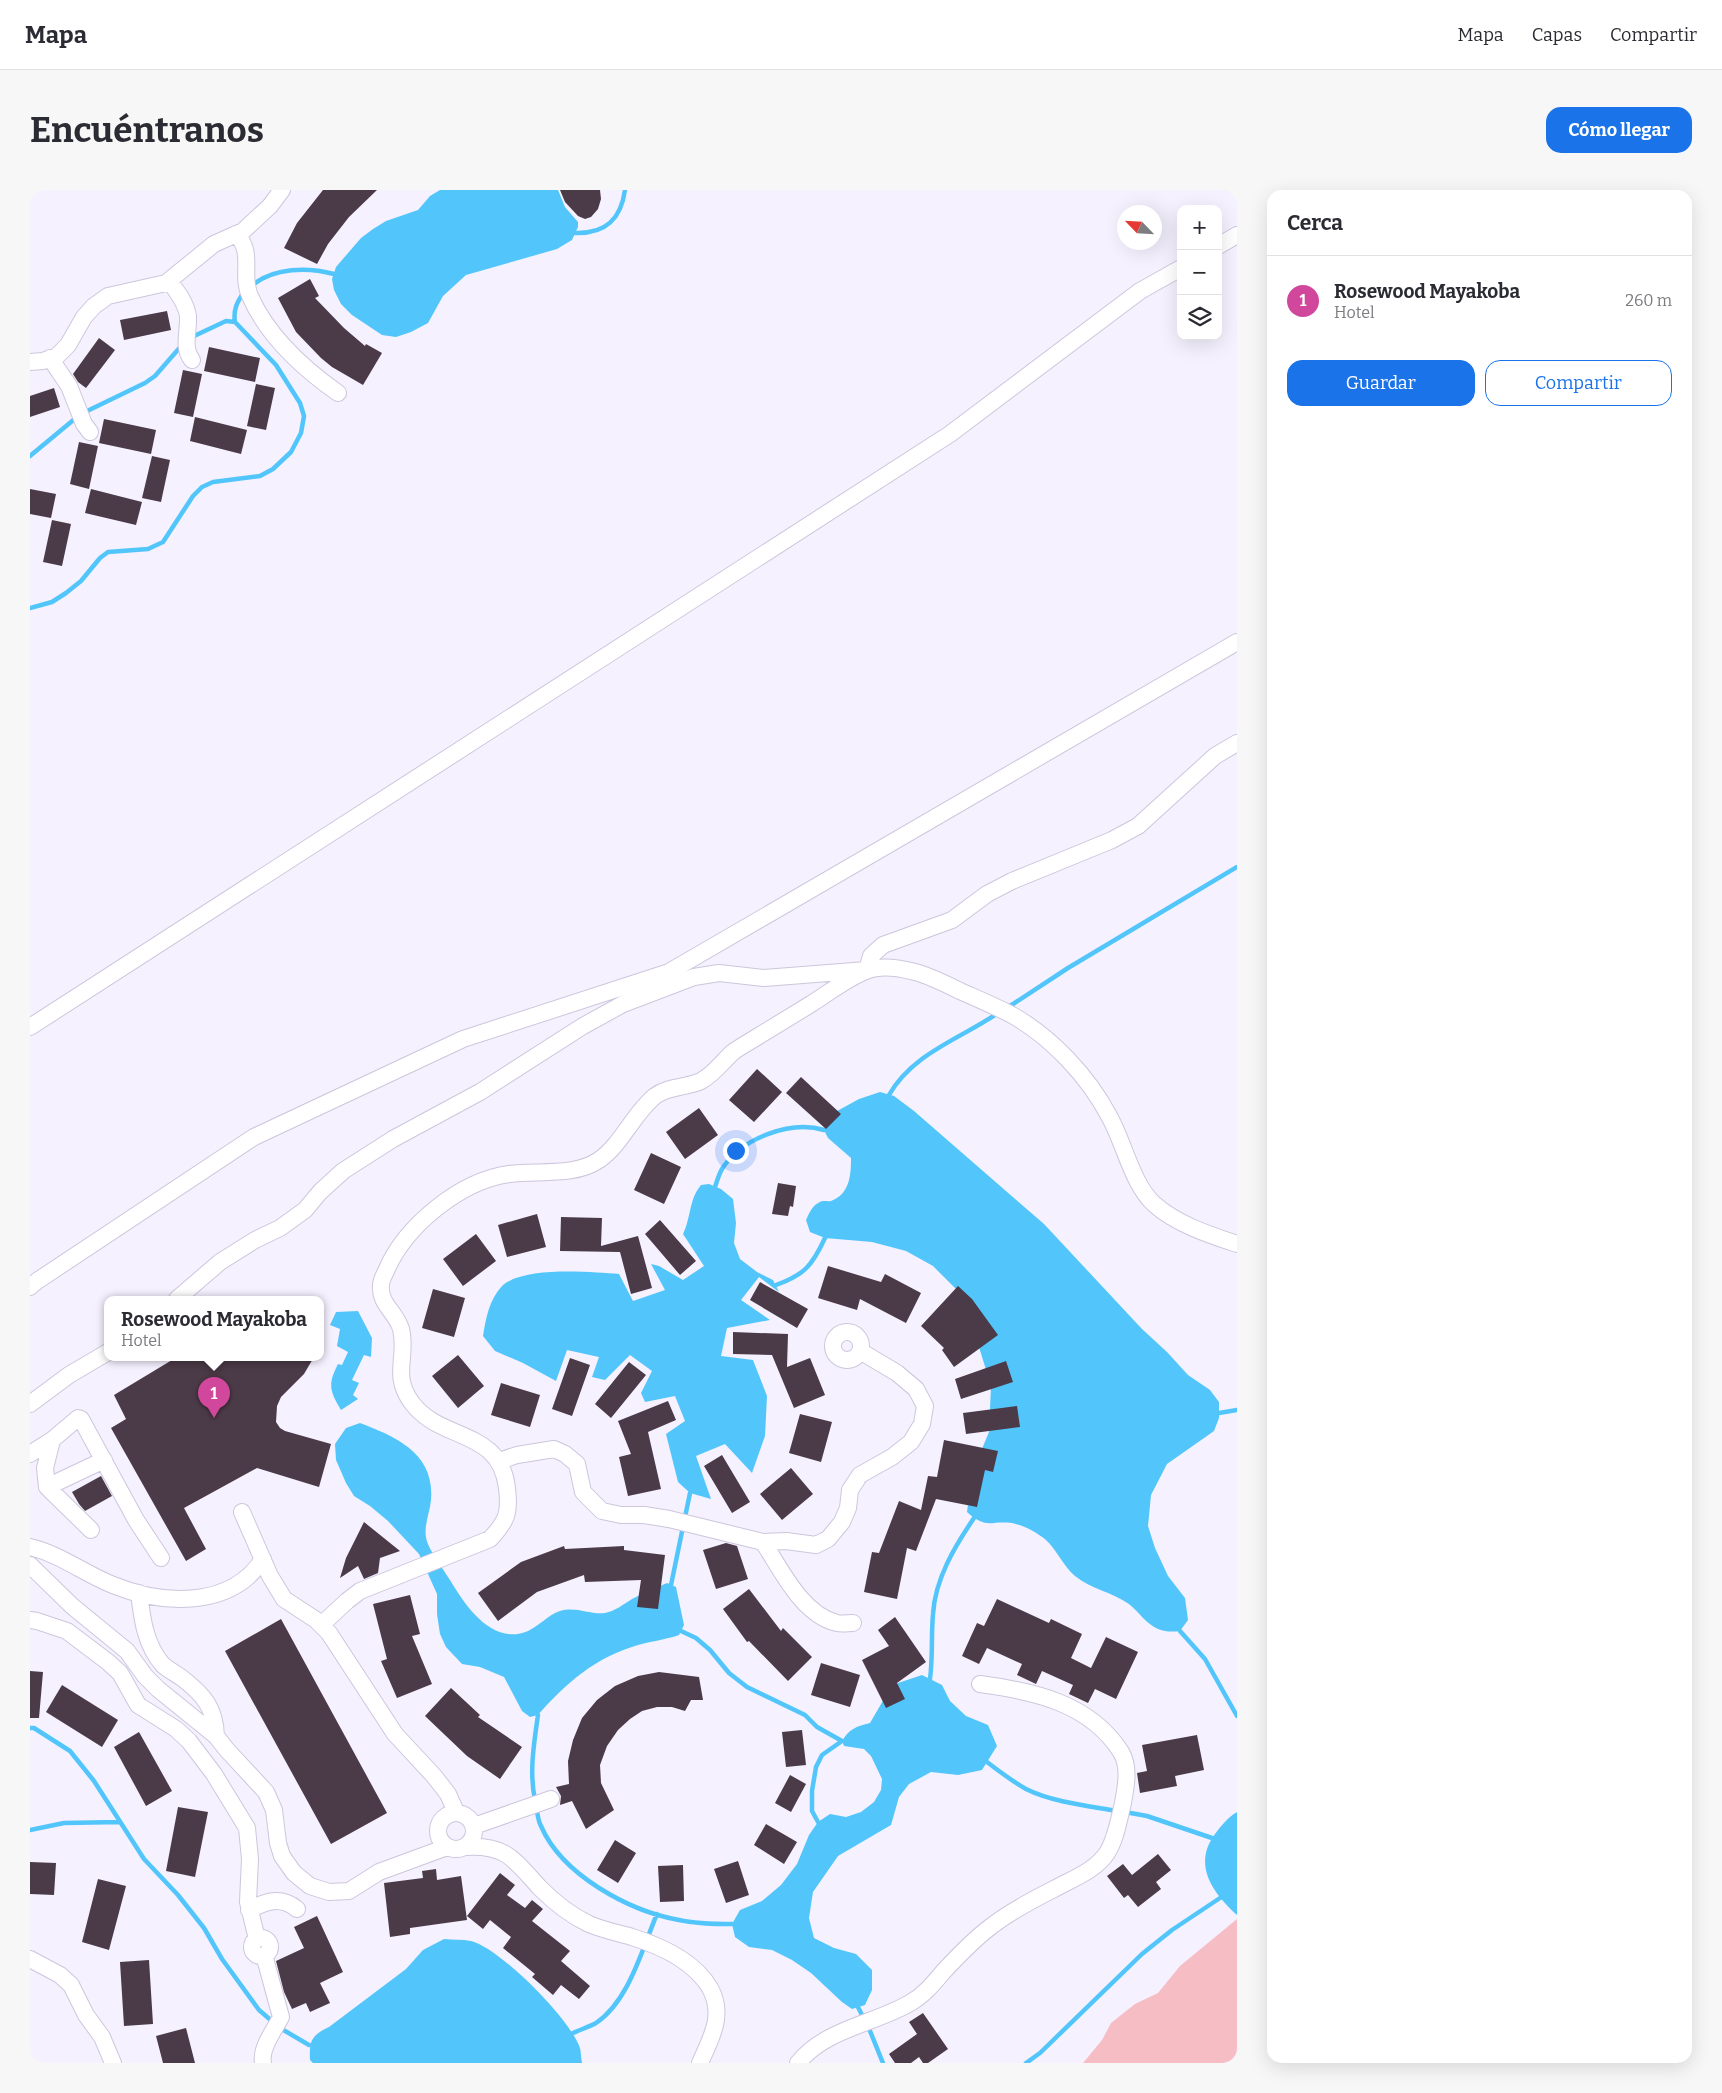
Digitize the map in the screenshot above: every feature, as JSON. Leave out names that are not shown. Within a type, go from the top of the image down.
[{"type":"lane","points":[[30,362],[57,356],[68,345],[84,317],[94,306],[114,294],[152,287],[169,281],[214,244],[236,234],[254,222],[270,206],[282,190]]},
{"type":"lane","points":[[236,234],[247,252],[246,278],[249,295],[269,327],[312,373],[338,393]]},
{"type":"lane","points":[[1222,244],[1237,235]]},
{"type":"lane","points":[[30,1027],[950,434],[1140,291],[1177,270]]},
{"type":"lane","points":[[169,281],[184,302],[188,314],[189,354]]},
{"type":"lane","points":[[50,358],[69,386],[84,422]]},
{"type":"lane","points":[[30,1287],[45,1275],[254,1137],[463,1039],[669,972],[1237,642]]},
{"type":"lane","points":[[321,1626],[360,1591],[490,1539],[502,1526],[508,1512],[505,1475],[499,1461],[485,1447],[473,1439],[440,1425],[421,1414],[402,1388],[400,1370],[403,1346],[400,1325],[382,1300],[381,1283],[399,1245],[434,1209],[484,1181],[506,1174],[583,1168],[600,1159],[615,1144],[650,1099],[662,1091],[700,1082],[713,1073],[734,1052],[867,970],[871,956],[883,945],[952,920],[987,894],[1012,881],[1112,840],[1138,826],[1215,756],[1237,742]]},
{"type":"lane","points":[[180,1296],[220,1262],[255,1240],[280,1228],[305,1210],[320,1192],[342,1172],[393,1139],[480,1092],[583,1026],[623,1004],[694,977],[719,973],[764,978],[898,968],[919,973],[1010,1014],[1049,1042],[1092,1088],[1108,1113],[1142,1188],[1154,1203],[1176,1218],[1237,1244]]},
{"type":"lane","points":[[499,1461],[518,1455],[554,1449],[565,1454],[577,1464],[583,1492],[602,1511],[621,1515],[644,1515],[674,1520],[763,1542],[786,1541],[816,1545],[828,1538],[842,1522],[848,1508],[850,1490],[860,1475],[892,1457],[912,1442],[922,1424],[925,1406],[916,1389],[897,1373],[860,1351]]},
{"type":"lane","points":[[30,1404],[69,1375],[104,1354]]},
{"type":"lane","points":[[30,1454],[52,1440],[78,1418],[81,1419],[136,1520],[161,1558]]},
{"type":"lane","points":[[52,1440],[45,1468],[47,1487],[91,1530]]},
{"type":"lane","points":[[47,1487],[104,1460]]},
{"type":"lane","points":[[242,1512],[263,1559],[284,1599],[316,1620],[329,1633],[395,1734],[434,1776],[448,1794],[456,1812]]},
{"type":"lane","points":[[763,1542],[786,1580],[801,1598],[819,1614],[837,1623],[853,1623]]},
{"type":"lane","points":[[30,1547],[44,1550],[115,1586],[172,1598],[196,1600],[221,1594],[243,1580],[257,1568],[263,1559]]},
{"type":"lane","points":[[30,1565],[72,1606],[127,1651],[145,1676],[158,1689],[216,1736],[266,1792],[274,1810],[278,1843],[282,1856],[294,1873],[310,1886],[328,1892],[349,1891],[379,1872],[446,1847]]},
{"type":"lane","points":[[139,1592],[142,1619],[149,1644],[164,1665],[198,1691],[215,1718],[216,1736]]},
{"type":"lane","points":[[30,1620],[52,1625],[82,1640],[120,1673],[138,1705],[176,1729],[190,1741],[247,1828],[250,1860],[247,1887],[249,1910],[257,1939],[265,1939],[269,1943],[269,1952],[264,1956],[281,2017],[267,2044],[262,2058],[263,2063]]},
{"type":"lane","points":[[798,2063],[827,2038],[876,2019],[910,2003],[927,1991],[966,1948],[990,1927],[1052,1889],[1091,1869],[1106,1853],[1119,1822],[1127,1786],[1125,1759],[1111,1737],[1090,1718],[1064,1703],[1005,1687],[980,1684]]},
{"type":"lane","points":[[474,1826],[548,1800]]},
{"type":"lane","points":[[465,1847],[473,1838],[474,1826],[467,1816],[456,1812],[445,1816],[438,1826],[439,1837],[446,1847],[452,1849],[475,1846],[511,1856],[541,1888],[588,1924],[655,1945],[679,1958],[696,1971],[710,1988],[717,2005],[716,2025],[700,2063]]},
{"type":"lane","points":[[249,1910],[269,1901],[291,1904],[297,1909]]},
{"type":"lane","points":[[30,1959],[60,1975],[71,1985],[86,2015],[102,2037],[113,2063]]},
{"type":"shaded area","points":[[1237,1919],[1237,2063],[1083,2063],[1102,2040],[1111,2023],[1135,2004],[1158,1993],[1180,1966]]},
{"type":"water","points":[[440,190],[558,190],[565,207],[578,222],[578,227],[572,240],[557,249],[466,275],[443,296],[428,323],[396,337],[382,335],[352,315],[341,304],[334,290],[332,279],[336,267],[361,238],[373,229],[386,221],[418,210],[430,196]]},
{"type":"water","points":[[880,1092],[894,1096],[914,1111],[1044,1224],[1142,1329],[1188,1375],[1210,1390],[1219,1402],[1219,1418],[1214,1431],[1167,1464],[1151,1495],[1148,1526],[1155,1548],[1168,1576],[1185,1598],[1188,1620],[1180,1631],[1172,1632],[1154,1627],[1129,1604],[1075,1576],[1050,1544],[1034,1532],[1012,1523],[984,1523],[967,1512],[972,1473],[989,1432],[991,1386],[975,1334],[956,1289],[933,1266],[906,1251],[872,1242],[825,1238],[810,1232],[806,1220],[813,1207],[821,1201],[831,1201],[842,1194],[846,1189],[851,1171],[851,1158],[828,1138],[824,1130],[828,1116],[859,1099]]},
{"type":"water","points":[[709,1184],[721,1189],[733,1199],[736,1223],[734,1243],[740,1259],[757,1272],[773,1280],[779,1292],[759,1277],[741,1300],[770,1320],[727,1328],[721,1356],[753,1360],[767,1396],[765,1436],[752,1473],[725,1444],[696,1456],[711,1499],[690,1493],[678,1482],[666,1434],[685,1421],[675,1396],[645,1402],[641,1393],[652,1371],[630,1355],[605,1380],[592,1377],[599,1357],[567,1350],[556,1381],[523,1363],[495,1351],[483,1336],[489,1310],[498,1291],[512,1280],[525,1275],[558,1272],[619,1274],[633,1301],[665,1290],[651,1264],[659,1266],[683,1280],[704,1266],[683,1234],[697,1190],[701,1185]]},
{"type":"water","points":[[358,1311],[372,1338],[371,1357],[364,1355],[352,1380],[359,1383],[353,1395],[358,1399],[341,1410],[332,1392],[331,1382],[338,1364],[342,1365],[348,1352],[337,1346],[340,1329],[330,1325],[336,1312]]},
{"type":"water","points":[[360,1423],[400,1441],[420,1459],[427,1471],[431,1484],[431,1500],[426,1523],[429,1547],[472,1612],[492,1629],[503,1633],[515,1634],[528,1631],[551,1615],[572,1609],[605,1613],[667,1583],[676,1587],[684,1625],[679,1635],[638,1645],[609,1656],[583,1672],[538,1715],[530,1717],[522,1711],[504,1677],[480,1667],[462,1664],[446,1647],[440,1634],[437,1594],[419,1554],[388,1521],[354,1496],[346,1483],[336,1460],[335,1444],[346,1428]]},
{"type":"water","points":[[922,1675],[942,1685],[950,1701],[966,1716],[988,1725],[997,1746],[982,1770],[958,1775],[931,1772],[909,1784],[899,1797],[891,1825],[838,1856],[813,1892],[809,1918],[814,1938],[834,1948],[856,1954],[872,1970],[872,1990],[865,2005],[852,2009],[811,1973],[792,1960],[772,1950],[749,1947],[735,1937],[732,1924],[740,1910],[762,1901],[781,1885],[797,1864],[809,1835],[818,1822],[830,1814],[846,1817],[861,1812],[874,1802],[881,1790],[882,1779],[871,1756],[864,1749],[844,1746],[842,1741],[854,1729],[870,1723],[884,1699],[898,1683]]},
{"type":"water","points":[[1237,1812],[1237,1915],[1213,1888],[1208,1878],[1205,1857],[1208,1845],[1215,1834],[1227,1819]]},
{"type":"water","points":[[444,1939],[471,1941],[484,1946],[516,1971],[563,2020],[580,2048],[582,2063],[313,2063],[310,2060],[311,2043],[315,2036],[406,1969],[423,1950]]},
{"type":"building","points":[[323,190],[377,190],[349,217],[328,244],[317,264],[284,248],[297,223]]},
{"type":"building","points":[[560,190],[600,190],[601,199],[598,209],[591,217],[585,219],[578,216],[565,202]]},
{"type":"building","points":[[310,279],[319,296],[315,298],[344,328],[365,346],[366,344],[382,353],[363,385],[332,367],[321,358],[296,332],[278,298]]},
{"type":"building","points":[[167,311],[171,330],[124,340],[120,320]]},
{"type":"building","points":[[99,338],[115,350],[86,388],[78,382],[73,374]]},
{"type":"building","points":[[209,347],[260,358],[255,382],[204,371]]},
{"type":"building","points":[[183,370],[202,374],[193,417],[174,413]]},
{"type":"building","points":[[256,384],[275,388],[266,430],[247,426]]},
{"type":"building","points":[[54,388],[60,407],[30,417],[30,396]]},
{"type":"building","points":[[195,417],[247,430],[241,454],[190,441]]},
{"type":"building","points":[[104,419],[156,430],[151,454],[99,443]]},
{"type":"building","points":[[79,442],[98,446],[89,489],[70,484]]},
{"type":"building","points":[[152,456],[170,460],[161,502],[142,498]]},
{"type":"building","points":[[30,489],[56,494],[51,518],[30,514]]},
{"type":"building","points":[[91,489],[142,502],[136,525],[85,513]]},
{"type":"building","points":[[52,520],[71,524],[62,566],[43,562]]},
{"type":"building","points":[[757,1069],[782,1092],[754,1122],[729,1100]]},
{"type":"building","points":[[801,1077],[841,1114],[826,1129],[786,1093]]},
{"type":"building","points":[[699,1108],[718,1135],[685,1159],[666,1132]]},
{"type":"building","points":[[651,1153],[681,1167],[664,1204],[634,1190]]},
{"type":"building","points":[[778,1183],[796,1186],[793,1207],[790,1206],[788,1216],[772,1214]]},
{"type":"building","points":[[537,1214],[546,1247],[507,1257],[498,1225]]},
{"type":"building","points":[[561,1217],[602,1218],[601,1246],[638,1236],[652,1288],[631,1294],[620,1252],[560,1251]]},
{"type":"building","points":[[660,1220],[696,1261],[680,1275],[645,1234]]},
{"type":"building","points":[[476,1234],[496,1261],[463,1286],[443,1259]]},
{"type":"building","points":[[828,1266],[881,1282],[885,1274],[921,1293],[906,1323],[860,1299],[857,1310],[818,1298]]},
{"type":"building","points":[[760,1282],[808,1309],[797,1328],[750,1300]]},
{"type":"building","points":[[958,1286],[972,1299],[998,1335],[954,1367],[942,1350],[944,1348],[921,1326]]},
{"type":"building","points":[[433,1289],[465,1298],[454,1337],[422,1328]]},
{"type":"building","points":[[733,1332],[788,1334],[787,1367],[810,1358],[825,1395],[794,1408],[772,1355],[733,1354]]},
{"type":"building","points":[[458,1355],[484,1386],[458,1408],[432,1376]]},
{"type":"building","points":[[570,1358],[590,1365],[572,1416],[552,1409]]},
{"type":"building","points":[[170,1361],[312,1361],[304,1374],[281,1397],[277,1406],[276,1422],[285,1431],[331,1444],[319,1487],[257,1468],[184,1508],[206,1549],[186,1561],[111,1428],[126,1419],[114,1395]]},
{"type":"building","points":[[1006,1361],[1013,1382],[961,1399],[955,1379]]},
{"type":"building","points":[[629,1362],[646,1375],[611,1418],[595,1404]]},
{"type":"building","points":[[501,1383],[540,1395],[530,1427],[491,1415]]},
{"type":"building","points":[[668,1401],[676,1420],[648,1432],[661,1489],[628,1496],[619,1457],[631,1454],[618,1421]]},
{"type":"building","points":[[1017,1406],[1020,1427],[966,1434],[963,1413]]},
{"type":"building","points":[[800,1414],[832,1422],[821,1462],[789,1453]]},
{"type":"building","points":[[944,1440],[998,1451],[993,1472],[985,1470],[977,1507],[936,1499],[916,1551],[907,1548],[897,1599],[864,1592],[872,1552],[879,1553],[899,1501],[921,1510],[928,1476],[937,1477]]},
{"type":"building","points":[[722,1455],[750,1502],[732,1513],[704,1466]]},
{"type":"building","points":[[791,1468],[813,1494],[782,1520],[760,1494]]},
{"type":"building","points":[[101,1476],[112,1496],[85,1511],[72,1492]]},
{"type":"building","points":[[364,1522],[400,1551],[380,1558],[378,1573],[364,1579],[358,1566],[340,1578],[346,1558]]},
{"type":"building","points":[[726,1543],[737,1546],[748,1579],[716,1589],[703,1550]]},
{"type":"building","points":[[564,1546],[565,1549],[624,1546],[624,1550],[665,1555],[658,1609],[637,1607],[641,1580],[585,1582],[584,1575],[537,1592],[498,1621],[478,1593],[521,1562]]},
{"type":"building","points":[[749,1589],[781,1631],[783,1628],[812,1657],[788,1681],[749,1641],[747,1642],[723,1609]]},
{"type":"building","points":[[410,1595],[420,1634],[412,1636],[432,1684],[397,1698],[381,1661],[387,1659],[373,1604]]},
{"type":"building","points":[[997,1599],[1049,1623],[1051,1619],[1082,1634],[1071,1658],[1091,1668],[1106,1637],[1138,1652],[1116,1699],[1095,1689],[1088,1703],[1069,1694],[1073,1685],[1042,1671],[1036,1684],[1017,1675],[1022,1664],[987,1648],[979,1664],[962,1656],[977,1623],[984,1626]]},
{"type":"building","points":[[895,1617],[926,1662],[897,1683],[905,1699],[886,1708],[862,1660],[889,1646],[878,1630]]},
{"type":"building","points":[[281,1619],[387,1813],[331,1844],[225,1651]]},
{"type":"building","points":[[821,1663],[860,1675],[850,1707],[811,1695]]},
{"type":"building","points":[[30,1671],[43,1672],[39,1718],[30,1718]]},
{"type":"building","points":[[659,1672],[699,1677],[703,1700],[691,1700],[685,1711],[672,1707],[657,1707],[642,1711],[618,1730],[607,1746],[600,1765],[601,1783],[614,1810],[586,1829],[572,1801],[560,1805],[561,1796],[556,1787],[569,1784],[568,1761],[573,1740],[582,1718],[597,1700],[615,1686],[638,1676]]},
{"type":"building","points":[[62,1685],[118,1720],[102,1747],[46,1712]]},
{"type":"building","points":[[451,1688],[480,1715],[478,1717],[522,1747],[500,1779],[467,1756],[425,1716]]},
{"type":"building","points":[[802,1730],[806,1765],[786,1767],[782,1732]]},
{"type":"building","points":[[139,1732],[172,1791],[146,1806],[114,1747]]},
{"type":"building","points":[[1197,1735],[1204,1770],[1175,1776],[1177,1786],[1140,1793],[1137,1773],[1147,1771],[1142,1745]]},
{"type":"building","points":[[790,1775],[806,1784],[791,1812],[775,1803]]},
{"type":"building","points":[[178,1807],[208,1812],[195,1877],[166,1871]]},
{"type":"building","points":[[766,1824],[797,1842],[784,1864],[754,1845]]},
{"type":"building","points":[[615,1840],[636,1853],[618,1883],[597,1870]]},
{"type":"building","points":[[1158,1854],[1171,1870],[1156,1882],[1161,1889],[1138,1907],[1128,1895],[1124,1898],[1107,1876],[1123,1864],[1132,1875]]},
{"type":"building","points":[[738,1861],[749,1895],[726,1903],[714,1869]]},
{"type":"building","points":[[30,1862],[56,1863],[54,1895],[30,1894]]},
{"type":"building","points":[[683,1865],[684,1901],[660,1902],[658,1866]]},
{"type":"building","points":[[436,1869],[437,1880],[461,1876],[467,1920],[410,1928],[410,1934],[390,1937],[384,1883],[423,1878],[422,1871]]},
{"type":"building","points":[[500,1873],[515,1885],[507,1895],[525,1908],[532,1900],[543,1909],[532,1921],[570,1951],[561,1961],[590,1986],[579,1999],[561,1985],[553,1995],[532,1977],[535,1974],[503,1948],[511,1937],[490,1920],[483,1929],[467,1916]]},
{"type":"building","points":[[98,1879],[126,1886],[109,1950],[82,1942]]},
{"type":"building","points":[[317,1916],[343,1972],[320,1983],[330,2003],[310,2012],[306,2003],[292,2009],[284,1992],[276,1961],[304,1948],[294,1927]]},
{"type":"building","points":[[149,1960],[153,2024],[124,2026],[120,1962]]},
{"type":"building","points":[[923,2013],[948,2049],[928,2063],[923,2063],[919,2057],[911,2063],[895,2063],[889,2054],[917,2034],[909,2022]]},
{"type":"building","points":[[186,2028],[195,2063],[163,2063],[156,2036]]},
{"type":"waterway","points":[[575,233],[595,231],[610,223],[620,209],[625,190]]},
{"type":"waterway","points":[[251,286],[270,275],[291,270],[313,270],[334,274]]},
{"type":"waterway","points":[[30,608],[52,602],[66,593],[81,581],[100,558],[108,552],[148,549],[163,542],[193,496],[202,487],[213,482],[260,476],[273,469],[291,452],[301,433],[304,416],[300,403],[276,365],[235,322],[236,306],[244,292]]},
{"type":"waterway","points":[[192,337],[226,321],[235,322]]},
{"type":"waterway","points":[[83,413],[145,383],[155,376],[182,345]]},
{"type":"waterway","points":[[30,456],[77,417]]},
{"type":"waterway","points":[[1007,1008],[1068,968],[1237,867]]},
{"type":"waterway","points":[[889,1095],[899,1080],[924,1057],[998,1013]]},
{"type":"waterway","points":[[715,1187],[721,1171],[730,1158],[754,1140],[782,1130],[797,1128],[824,1130]]},
{"type":"waterway","points":[[776,1285],[794,1277],[806,1268],[816,1256],[825,1238]]},
{"type":"waterway","points":[[1219,1413],[1237,1410]]},
{"type":"waterway","points":[[671,1585],[690,1493]]},
{"type":"waterway","points":[[930,1679],[933,1614],[938,1588],[953,1551],[974,1518]]},
{"type":"waterway","points":[[681,1631],[696,1638],[710,1650],[729,1673],[747,1687],[805,1715],[817,1727],[842,1741],[822,1755],[816,1767],[812,1791],[812,1811],[818,1822]]},
{"type":"waterway","points":[[1180,1631],[1205,1659],[1237,1716]]},
{"type":"waterway","points":[[535,1800],[532,1768],[538,1715]]},
{"type":"waterway","points":[[30,1728],[34,1728],[70,1751],[94,1781],[144,1859],[178,1895],[204,1928],[222,1959],[259,2010],[280,2028],[309,2045]]},
{"type":"waterway","points":[[987,1762],[1016,1783],[1036,1793],[1070,1803],[1117,1811]]},
{"type":"waterway","points":[[536,1808],[540,1824],[551,1844],[564,1860],[599,1888],[639,1908],[660,1915],[692,1922],[732,1924]]},
{"type":"waterway","points":[[1125,1812],[1147,1816],[1212,1838]]},
{"type":"waterway","points":[[30,1830],[64,1823],[120,1822]]},
{"type":"waterway","points":[[1026,2063],[1040,2053],[1142,1954],[1172,1930],[1220,1898]]},
{"type":"waterway","points":[[571,2034],[596,2023],[617,2002],[640,1958],[657,1914]]},
{"type":"waterway","points":[[858,2007],[864,2019]]},
{"type":"waterway","points":[[868,2026],[883,2063]]},
{"type":"place","name":"Rosewood Mayakoba","points":[[214,1418]]}]
